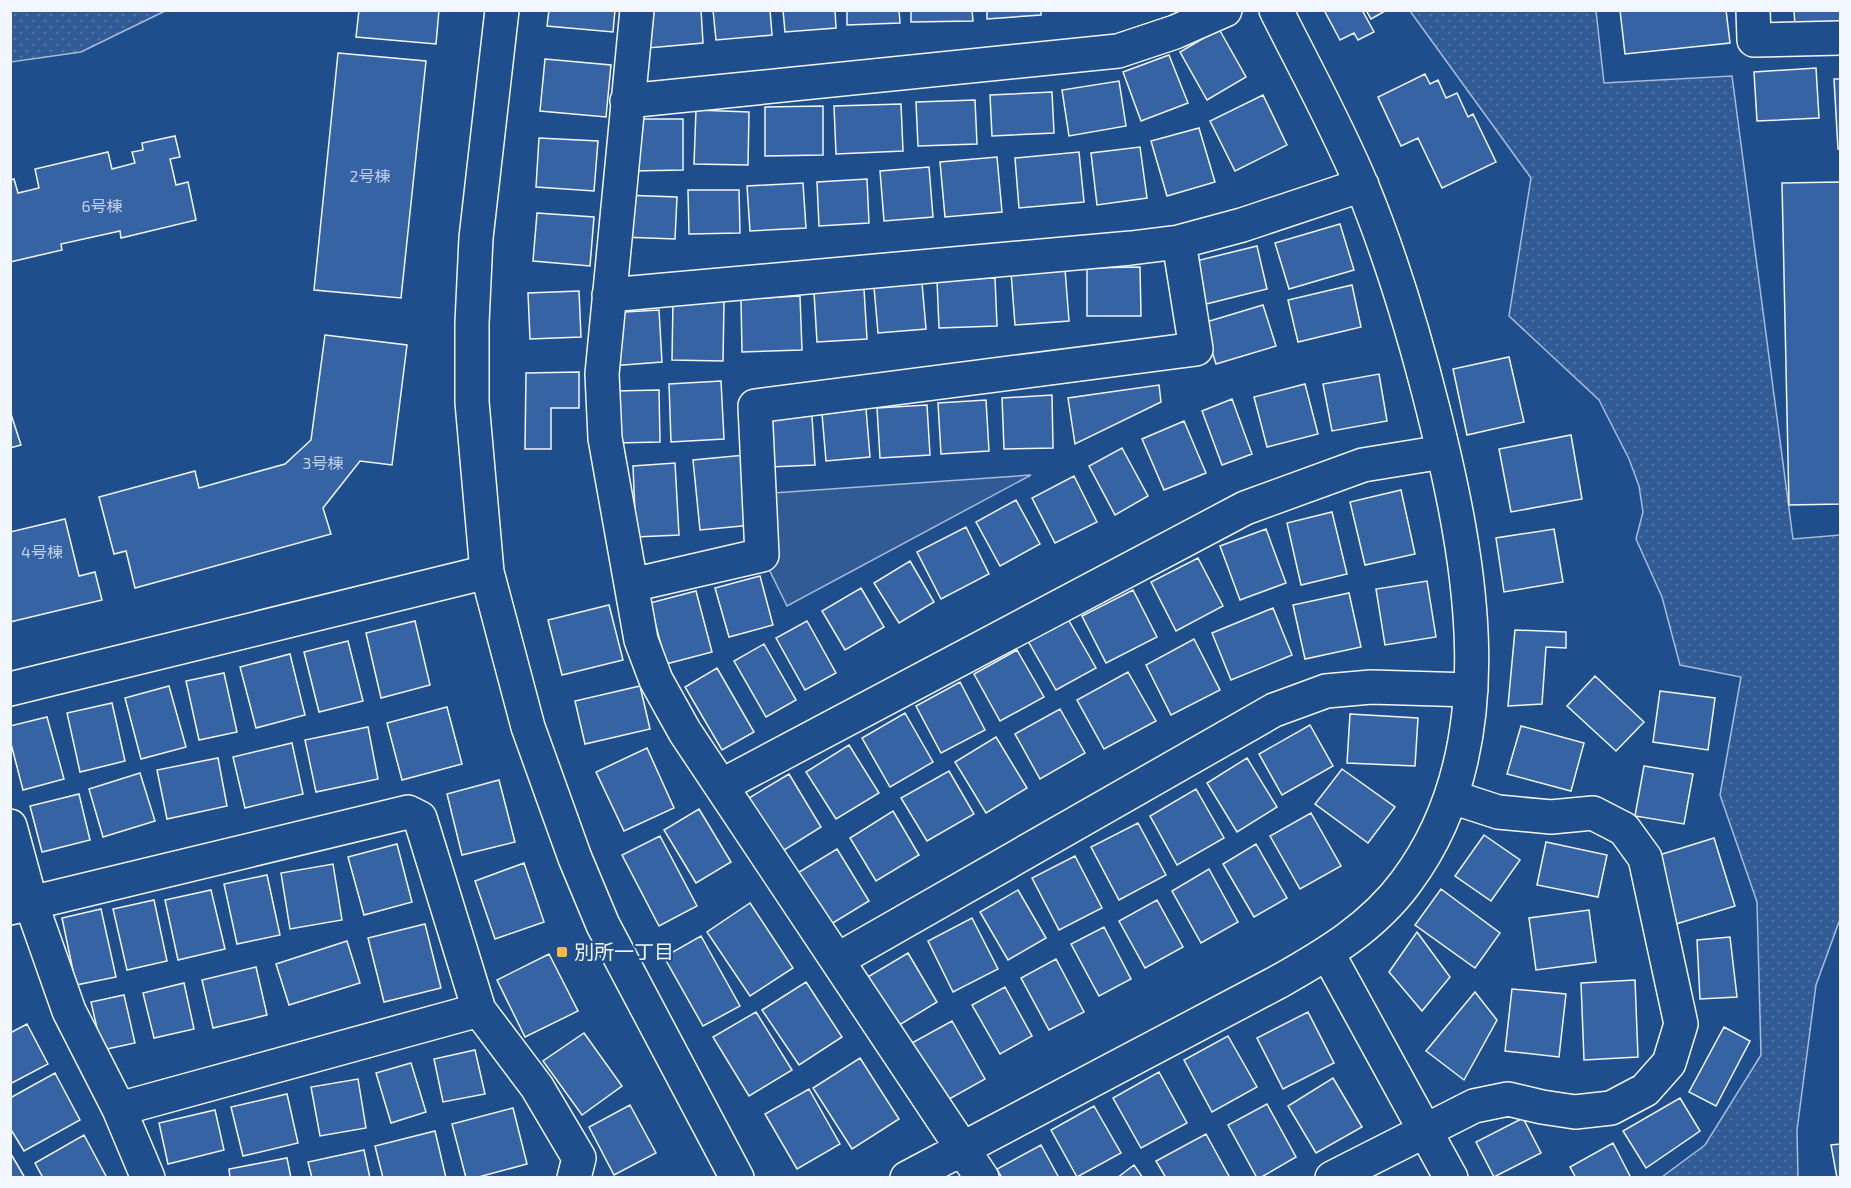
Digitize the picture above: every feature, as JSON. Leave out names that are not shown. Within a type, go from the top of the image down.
[{"type":"street","points":[[502,10],[476,238],[472,323],[472,402],[488,572],[528,727],[575,858],[603,925],[737,1178]]},
{"type":"street","points":[[637,10],[602,374],[605,438],[641,640],[656,680],[685,732],[982,1178]]},
{"type":"street","points":[[627,101],[1118,51],[1175,32],[1225,10]]},
{"type":"street","points":[[907,1178],[1328,954],[1373,920],[1406,882],[1431,842],[1452,797],[1465,741],[1471,690],[1471,620],[1466,566],[1443,452],[1412,328],[1391,262],[1362,185],[1276,10]]},
{"type":"street","points":[[1754,10],[1754,40],[1840,38]]},
{"type":"street","points":[[609,295],[1179,242],[1242,225],[1362,185]]},
{"type":"street","points":[[632,585],[762,555],[755,406],[1196,349],[1179,242]]},
{"type":"street","points":[[721,786],[1245,508],[1363,465],[1443,452]]},
{"type":"street","points":[[10,689],[488,572]]},
{"type":"street","points":[[837,960],[1274,710],[1326,691],[1371,687],[1471,690]]},
{"type":"street","points":[[1332,1178],[1474,1106],[1508,1099],[1575,1112],[1611,1108],[1645,1090],[1669,1063],[1681,1024],[1645,858],[1624,829],[1593,813],[1551,817],[1498,812],[1452,797]]},
{"type":"street","points":[[21,906],[408,812],[420,818],[479,1010],[537,1087],[579,1158],[574,1178]]},
{"type":"street","points":[[10,826],[21,906],[69,1011],[119,1109],[148,1178]]},
{"type":"street","points":[[1328,954],[1451,1178]]},
{"type":"street","points":[[119,1109],[479,1010]]},
{"type":"shaded area","points":[[10,11],[165,11],[81,52],[11,62]]},
{"type":"shaded area","points":[[1410,11],[1596,11],[1604,83],[1732,76],[1793,539],[1840,535],[1840,919],[1816,985],[1797,1130],[1798,1177],[1662,1177],[1705,1145],[1761,1055],[1757,902],[1720,795],[1741,677],[1680,665],[1662,597],[1636,539],[1643,512],[1639,486],[1629,459],[1599,400],[1509,316],[1531,178]]},
{"type":"shaded area","points":[[1031,475],[787,606],[762,555],[759,494]]},
{"type":"building","points":[[359,10],[439,10],[436,44],[356,37]]},
{"type":"building","points":[[549,10],[615,10],[613,32],[547,26]]},
{"type":"building","points":[[645,10],[701,10],[703,43],[648,48]]},
{"type":"building","points":[[713,10],[770,10],[772,35],[716,40]]},
{"type":"building","points":[[783,10],[835,10],[836,28],[785,32]]},
{"type":"building","points":[[847,10],[899,10],[900,23],[847,25]]},
{"type":"building","points":[[911,10],[972,10],[973,21],[911,22]]},
{"type":"building","points":[[987,10],[1041,10],[1041,15],[987,19]]},
{"type":"building","points":[[1324,10],[1362,10],[1374,32],[1358,40],[1354,33],[1340,40]]},
{"type":"building","points":[[1366,10],[1387,10],[1371,19]]},
{"type":"building","points":[[1620,10],[1726,10],[1730,43],[1625,54]]},
{"type":"building","points":[[1794,10],[1840,10],[1840,23],[1795,26]]},
{"type":"building","points":[[1219,29],[1246,77],[1207,100],[1180,52]]},
{"type":"building","points":[[338,53],[426,61],[401,298],[314,290]]},
{"type":"building","points":[[1169,55],[1188,103],[1141,121],[1123,72]]},
{"type":"building","points":[[545,59],[611,65],[606,117],[540,111]]},
{"type":"building","points":[[1816,68],[1819,118],[1757,121],[1754,72]]},
{"type":"building","points":[[1425,74],[1430,84],[1438,80],[1446,98],[1457,93],[1468,117],[1473,114],[1496,162],[1442,188],[1418,138],[1401,146],[1378,97]]},
{"type":"building","points":[[1834,79],[1840,79],[1840,149],[1838,149]]},
{"type":"building","points":[[1119,81],[1126,126],[1069,136],[1062,90]]},
{"type":"building","points":[[1052,92],[1054,133],[992,136],[990,95]]},
{"type":"building","points":[[1263,95],[1287,145],[1235,171],[1210,121]]},
{"type":"building","points":[[975,100],[977,144],[918,146],[916,102]]},
{"type":"building","points":[[901,104],[903,151],[836,154],[834,106]]},
{"type":"building","points":[[823,106],[823,155],[765,156],[765,107]]},
{"type":"building","points":[[696,110],[749,112],[748,165],[694,164]]},
{"type":"building","points":[[632,119],[683,119],[683,170],[632,171]]},
{"type":"building","points":[[1199,128],[1215,182],[1167,196],[1151,141]]},
{"type":"building","points":[[175,136],[180,157],[170,159],[176,185],[188,182],[196,220],[121,238],[120,231],[61,244],[62,250],[10,262],[10,180],[14,179],[18,193],[39,188],[35,169],[108,152],[112,169],[135,163],[132,152],[143,150],[142,143]]},
{"type":"building","points":[[539,138],[598,141],[594,191],[536,187]]},
{"type":"building","points":[[1140,147],[1147,198],[1097,205],[1091,153]]},
{"type":"building","points":[[1079,152],[1084,202],[1019,208],[1015,158]]},
{"type":"building","points":[[997,157],[1002,212],[945,217],[940,162]]},
{"type":"building","points":[[929,167],[933,217],[884,221],[880,171]]},
{"type":"building","points":[[867,179],[869,223],[819,226],[817,182]]},
{"type":"building","points":[[1840,182],[1840,504],[1789,505],[1782,183]]},
{"type":"building","points":[[803,183],[806,228],[750,231],[747,186]]},
{"type":"building","points":[[688,190],[739,190],[740,233],[689,234]]},
{"type":"building","points":[[622,195],[677,197],[675,239],[621,237]]},
{"type":"building","points":[[537,213],[594,217],[590,266],[533,261]]},
{"type":"building","points":[[1340,224],[1354,270],[1289,289],[1275,243]]},
{"type":"building","points":[[1257,246],[1267,289],[1202,305],[1192,262]]},
{"type":"building","points":[[1140,267],[1141,316],[1087,316],[1087,268]]},
{"type":"building","points":[[1065,269],[1069,321],[1015,325],[1011,272]]},
{"type":"building","points":[[995,278],[997,326],[939,328],[937,280]]},
{"type":"building","points":[[922,283],[926,329],[878,333],[874,287]]},
{"type":"building","points":[[1352,285],[1361,327],[1298,342],[1288,300]]},
{"type":"building","points":[[864,289],[867,339],[817,342],[814,292]]},
{"type":"building","points":[[579,291],[581,337],[530,339],[528,293]]},
{"type":"building","points":[[800,296],[802,350],[742,352],[741,299]]},
{"type":"building","points":[[673,300],[724,301],[723,361],[672,360]]},
{"type":"building","points":[[1263,305],[1276,346],[1216,364],[1203,323]]},
{"type":"building","points":[[659,310],[662,362],[611,366],[608,313]]},
{"type":"building","points":[[325,335],[407,345],[392,465],[360,461],[323,508],[331,534],[135,588],[126,551],[114,554],[99,497],[195,471],[199,488],[285,464],[311,440]]},
{"type":"building","points":[[1509,357],[1524,422],[1467,435],[1453,369]]},
{"type":"building","points":[[579,372],[579,408],[551,408],[551,449],[525,449],[526,373]]},
{"type":"building","points":[[1379,374],[1387,421],[1332,431],[1323,384]]},
{"type":"building","points":[[721,381],[724,439],[671,442],[669,384]]},
{"type":"building","points":[[1305,384],[1318,434],[1267,447],[1254,397]]},
{"type":"building","points":[[1159,385],[1161,402],[1075,444],[1068,398]]},
{"type":"building","points":[[659,390],[660,442],[616,443],[615,391]]},
{"type":"building","points":[[1052,395],[1053,448],[1004,449],[1002,398]]},
{"type":"building","points":[[1232,399],[1252,454],[1222,465],[1202,411]]},
{"type":"building","points":[[986,400],[989,451],[941,454],[938,403]]},
{"type":"building","points":[[927,405],[930,455],[880,458],[877,408]]},
{"type":"building","points":[[866,409],[870,457],[826,461],[822,414]]},
{"type":"building","points":[[10,411],[21,445],[10,448]]},
{"type":"building","points":[[812,416],[815,465],[770,467],[768,418]]},
{"type":"building","points":[[1184,421],[1206,473],[1164,490],[1142,439]]},
{"type":"building","points":[[1571,435],[1582,499],[1511,512],[1499,449]]},
{"type":"building","points":[[1122,448],[1148,496],[1115,515],[1089,466]]},
{"type":"building","points":[[745,455],[752,525],[700,530],[693,460]]},
{"type":"building","points":[[675,463],[679,535],[636,537],[633,466]]},
{"type":"building","points":[[1074,476],[1097,522],[1055,543],[1032,498]]},
{"type":"building","points":[[1401,490],[1415,554],[1365,565],[1350,502]]},
{"type":"building","points":[[1016,500],[1040,544],[1000,566],[976,522]]},
{"type":"building","points":[[1332,512],[1347,574],[1301,585],[1287,523]]},
{"type":"building","points":[[65,519],[79,576],[95,572],[102,600],[10,622],[10,532]]},
{"type":"building","points":[[966,527],[989,574],[941,599],[917,552]]},
{"type":"building","points":[[1266,529],[1286,583],[1240,600],[1220,546]]},
{"type":"building","points":[[1554,529],[1563,582],[1504,592],[1496,538]]},
{"type":"building","points":[[1198,558],[1223,606],[1176,631],[1151,582]]},
{"type":"building","points":[[910,561],[934,602],[899,623],[874,583]]},
{"type":"building","points":[[760,576],[773,625],[729,637],[715,588]]},
{"type":"building","points":[[1427,581],[1436,637],[1385,645],[1376,589]]},
{"type":"building","points":[[861,588],[884,627],[845,650],[822,611]]},
{"type":"building","points":[[1133,590],[1157,637],[1106,663],[1082,616]]},
{"type":"building","points":[[696,591],[712,652],[666,664],[650,603]]},
{"type":"building","points":[[1349,593],[1361,647],[1305,659],[1293,605]]},
{"type":"building","points":[[609,605],[623,660],[562,675],[548,620]]},
{"type":"building","points":[[1273,608],[1292,655],[1231,680],[1212,633]]},
{"type":"building","points":[[1068,619],[1096,668],[1056,690],[1028,641]]},
{"type":"building","points":[[415,621],[430,685],[381,698],[366,633]]},
{"type":"building","points":[[807,621],[836,673],[805,690],[776,638]]},
{"type":"building","points":[[1515,630],[1566,632],[1566,648],[1546,647],[1542,704],[1508,706]]},
{"type":"building","points":[[1194,639],[1220,690],[1171,715],[1146,665]]},
{"type":"building","points":[[348,641],[363,701],[319,712],[304,652]]},
{"type":"building","points":[[764,644],[796,700],[766,717],[734,661]]},
{"type":"building","points":[[1017,650],[1044,697],[1000,721],[974,674]]},
{"type":"building","points":[[290,654],[305,715],[256,728],[240,667]]},
{"type":"building","points":[[717,668],[754,732],[722,750],[685,687]]},
{"type":"building","points":[[1128,672],[1156,721],[1104,749],[1077,700]]},
{"type":"building","points":[[224,673],[237,732],[199,740],[186,681]]},
{"type":"building","points":[[1595,676],[1644,722],[1616,751],[1567,706]]},
{"type":"building","points":[[960,682],[985,730],[941,753],[916,706]]},
{"type":"building","points":[[169,686],[186,747],[141,759],[125,698]]},
{"type":"building","points":[[640,686],[650,729],[585,744],[575,701]]},
{"type":"building","points":[[1660,691],[1715,698],[1708,750],[1653,742]]},
{"type":"building","points":[[112,703],[125,761],[80,772],[67,713]]},
{"type":"building","points":[[447,707],[462,764],[402,780],[387,723]]},
{"type":"building","points":[[1060,709],[1085,753],[1040,779],[1015,734]]},
{"type":"building","points":[[905,713],[933,762],[890,787],[862,738]]},
{"type":"building","points":[[1350,714],[1418,718],[1415,766],[1347,763]]},
{"type":"building","points":[[47,717],[64,779],[23,790],[10,740],[10,726]]},
{"type":"building","points":[[1310,725],[1333,766],[1282,795],[1259,754]]},
{"type":"building","points":[[1521,726],[1584,743],[1571,791],[1507,774]]},
{"type":"building","points":[[368,727],[378,779],[316,792],[305,740]]},
{"type":"building","points":[[996,737],[1027,788],[986,813],[955,762]]},
{"type":"building","points":[[292,743],[303,794],[245,808],[233,757]]},
{"type":"building","points":[[849,745],[879,793],[836,819],[806,772]]},
{"type":"building","points":[[647,748],[674,808],[624,831],[596,772]]},
{"type":"building","points":[[218,758],[227,806],[167,819],[157,770]]},
{"type":"building","points":[[1247,758],[1277,807],[1237,832],[1207,783]]},
{"type":"building","points":[[1644,766],[1693,774],[1684,824],[1635,816]]},
{"type":"building","points":[[1342,769],[1395,807],[1368,843],[1315,804]]},
{"type":"building","points":[[949,771],[974,814],[927,841],[901,798]]},
{"type":"building","points":[[140,773],[155,821],[103,837],[89,789]]},
{"type":"building","points":[[789,774],[821,827],[781,852],[749,798]]},
{"type":"building","points":[[499,780],[515,842],[462,855],[447,794]]},
{"type":"building","points":[[1196,789],[1224,838],[1177,865],[1150,816]]},
{"type":"building","points":[[79,794],[90,840],[42,852],[30,806]]},
{"type":"building","points":[[699,809],[731,862],[696,883],[664,830]]},
{"type":"building","points":[[893,811],[919,855],[876,881],[850,838]]},
{"type":"building","points":[[1311,813],[1341,866],[1300,889],[1270,836]]},
{"type":"building","points":[[1138,823],[1166,875],[1119,900],[1091,847]]},
{"type":"building","points":[[1484,835],[1520,860],[1491,901],[1455,876]]},
{"type":"building","points":[[660,836],[697,906],[659,926],[622,855]]},
{"type":"building","points":[[1714,838],[1735,906],[1676,924],[1656,856]]},
{"type":"building","points":[[1546,842],[1607,855],[1598,897],[1537,885]]},
{"type":"building","points":[[397,844],[412,902],[364,915],[348,857]]},
{"type":"building","points":[[1256,844],[1287,898],[1254,917],[1223,864]]},
{"type":"building","points":[[837,849],[869,901],[828,926],[796,874]]},
{"type":"building","points":[[1075,856],[1102,908],[1059,930],[1032,878]]},
{"type":"building","points":[[524,863],[544,922],[495,939],[475,881]]},
{"type":"building","points":[[333,864],[342,920],[290,929],[281,873]]},
{"type":"building","points":[[1209,869],[1238,922],[1201,943],[1172,891]]},
{"type":"building","points":[[267,875],[280,935],[237,944],[224,884]]},
{"type":"building","points":[[1441,889],[1500,933],[1475,968],[1415,925]]},
{"type":"building","points":[[211,890],[225,949],[178,960],[165,900]]},
{"type":"building","points":[[1018,890],[1046,938],[1008,960],[980,912]]},
{"type":"building","points":[[154,900],[167,961],[127,970],[113,909]]},
{"type":"building","points":[[1157,900],[1183,947],[1145,968],[1119,921]]},
{"type":"building","points":[[750,903],[793,968],[750,996],[707,932]]},
{"type":"building","points":[[101,909],[116,977],[76,985],[62,918]]},
{"type":"building","points":[[1589,910],[1596,962],[1536,970],[1529,918]]},
{"type":"building","points":[[972,918],[998,969],[953,992],[928,941]]},
{"type":"building","points":[[425,924],[441,988],[384,1002],[368,938]]},
{"type":"building","points":[[1104,927],[1131,979],[1099,996],[1071,944]]},
{"type":"building","points":[[1417,932],[1450,977],[1422,1011],[1389,972]]},
{"type":"building","points":[[701,936],[740,1006],[703,1026],[664,957]]},
{"type":"building","points":[[1730,937],[1737,997],[1700,999],[1697,940]]},
{"type":"building","points":[[347,941],[360,983],[289,1005],[276,964]]},
{"type":"building","points":[[908,953],[937,1002],[896,1027],[866,978]]},
{"type":"building","points":[[549,954],[578,1011],[525,1037],[497,980]]},
{"type":"building","points":[[1056,959],[1084,1012],[1049,1030],[1021,978]]},
{"type":"building","points":[[256,967],[267,1015],[213,1028],[202,980]]},
{"type":"building","points":[[1635,980],[1638,1057],[1584,1060],[1581,983]]},
{"type":"building","points":[[806,982],[842,1037],[799,1065],[762,1010]]},
{"type":"building","points":[[184,983],[194,1029],[154,1038],[143,993]]},
{"type":"building","points":[[1005,987],[1032,1036],[1000,1054],[972,1005]]},
{"type":"building","points":[[1512,989],[1566,994],[1559,1057],[1505,1051]]},
{"type":"building","points":[[1475,992],[1497,1020],[1464,1080],[1426,1051]]},
{"type":"building","points":[[124,995],[135,1043],[102,1050],[91,1002]]},
{"type":"building","points":[[756,1012],[792,1070],[749,1096],[713,1037]]},
{"type":"building","points":[[1308,1012],[1334,1063],[1283,1089],[1257,1038]]},
{"type":"building","points":[[952,1021],[985,1079],[944,1102],[910,1044]]},
{"type":"building","points":[[27,1024],[48,1064],[10,1084],[10,1033]]},
{"type":"building","points":[[1724,1027],[1750,1041],[1716,1106],[1689,1092]]},
{"type":"building","points":[[584,1033],[622,1086],[582,1115],[543,1061]]},
{"type":"building","points":[[1228,1036],[1257,1087],[1212,1112],[1184,1060]]},
{"type":"building","points":[[475,1050],[485,1094],[443,1102],[434,1059]]},
{"type":"building","points":[[860,1058],[899,1119],[852,1149],[813,1088]]},
{"type":"building","points":[[411,1063],[426,1112],[391,1123],[376,1073]]},
{"type":"building","points":[[1159,1072],[1187,1123],[1141,1148],[1113,1098]]},
{"type":"building","points":[[55,1073],[80,1120],[24,1151],[10,1128],[10,1098]]},
{"type":"building","points":[[1333,1078],[1362,1127],[1316,1153],[1288,1106]]},
{"type":"building","points":[[358,1079],[366,1128],[320,1136],[311,1087]]},
{"type":"building","points":[[809,1089],[840,1144],[797,1169],[765,1114]]},
{"type":"building","points":[[287,1094],[298,1143],[243,1156],[231,1107]]},
{"type":"building","points":[[1680,1098],[1700,1131],[1646,1168],[1623,1131]]},
{"type":"building","points":[[1267,1104],[1296,1157],[1257,1178],[1228,1125]]},
{"type":"building","points":[[630,1105],[656,1153],[614,1175],[589,1127]]},
{"type":"building","points":[[1094,1106],[1121,1153],[1077,1177],[1051,1130]]},
{"type":"building","points":[[513,1108],[527,1164],[475,1178],[466,1178],[452,1124]]},
{"type":"building","points":[[215,1110],[224,1150],[168,1164],[159,1123]]},
{"type":"building","points":[[1523,1118],[1541,1153],[1494,1177],[1476,1142]]},
{"type":"building","points":[[435,1131],[446,1178],[383,1178],[375,1146]]},
{"type":"building","points":[[1206,1134],[1230,1178],[1166,1178],[1156,1161]]},
{"type":"building","points":[[84,1135],[107,1178],[43,1178],[35,1163]]},
{"type":"building","points":[[1613,1143],[1631,1178],[1576,1178],[1570,1167]]},
{"type":"building","points":[[1840,1144],[1840,1178],[1837,1178],[1831,1145]]},
{"type":"building","points":[[1041,1145],[1059,1178],[1002,1178],[997,1169]]},
{"type":"building","points":[[364,1150],[370,1178],[312,1178],[308,1162]]},
{"type":"building","points":[[11,1154],[25,1178],[10,1178]]},
{"type":"building","points":[[287,1158],[291,1178],[230,1178],[229,1169]]},
{"type":"building","points":[[1134,1165],[1143,1178],[1117,1178]]},
{"type":"place","name":"別所一丁目","points":[[562,952]]}]
